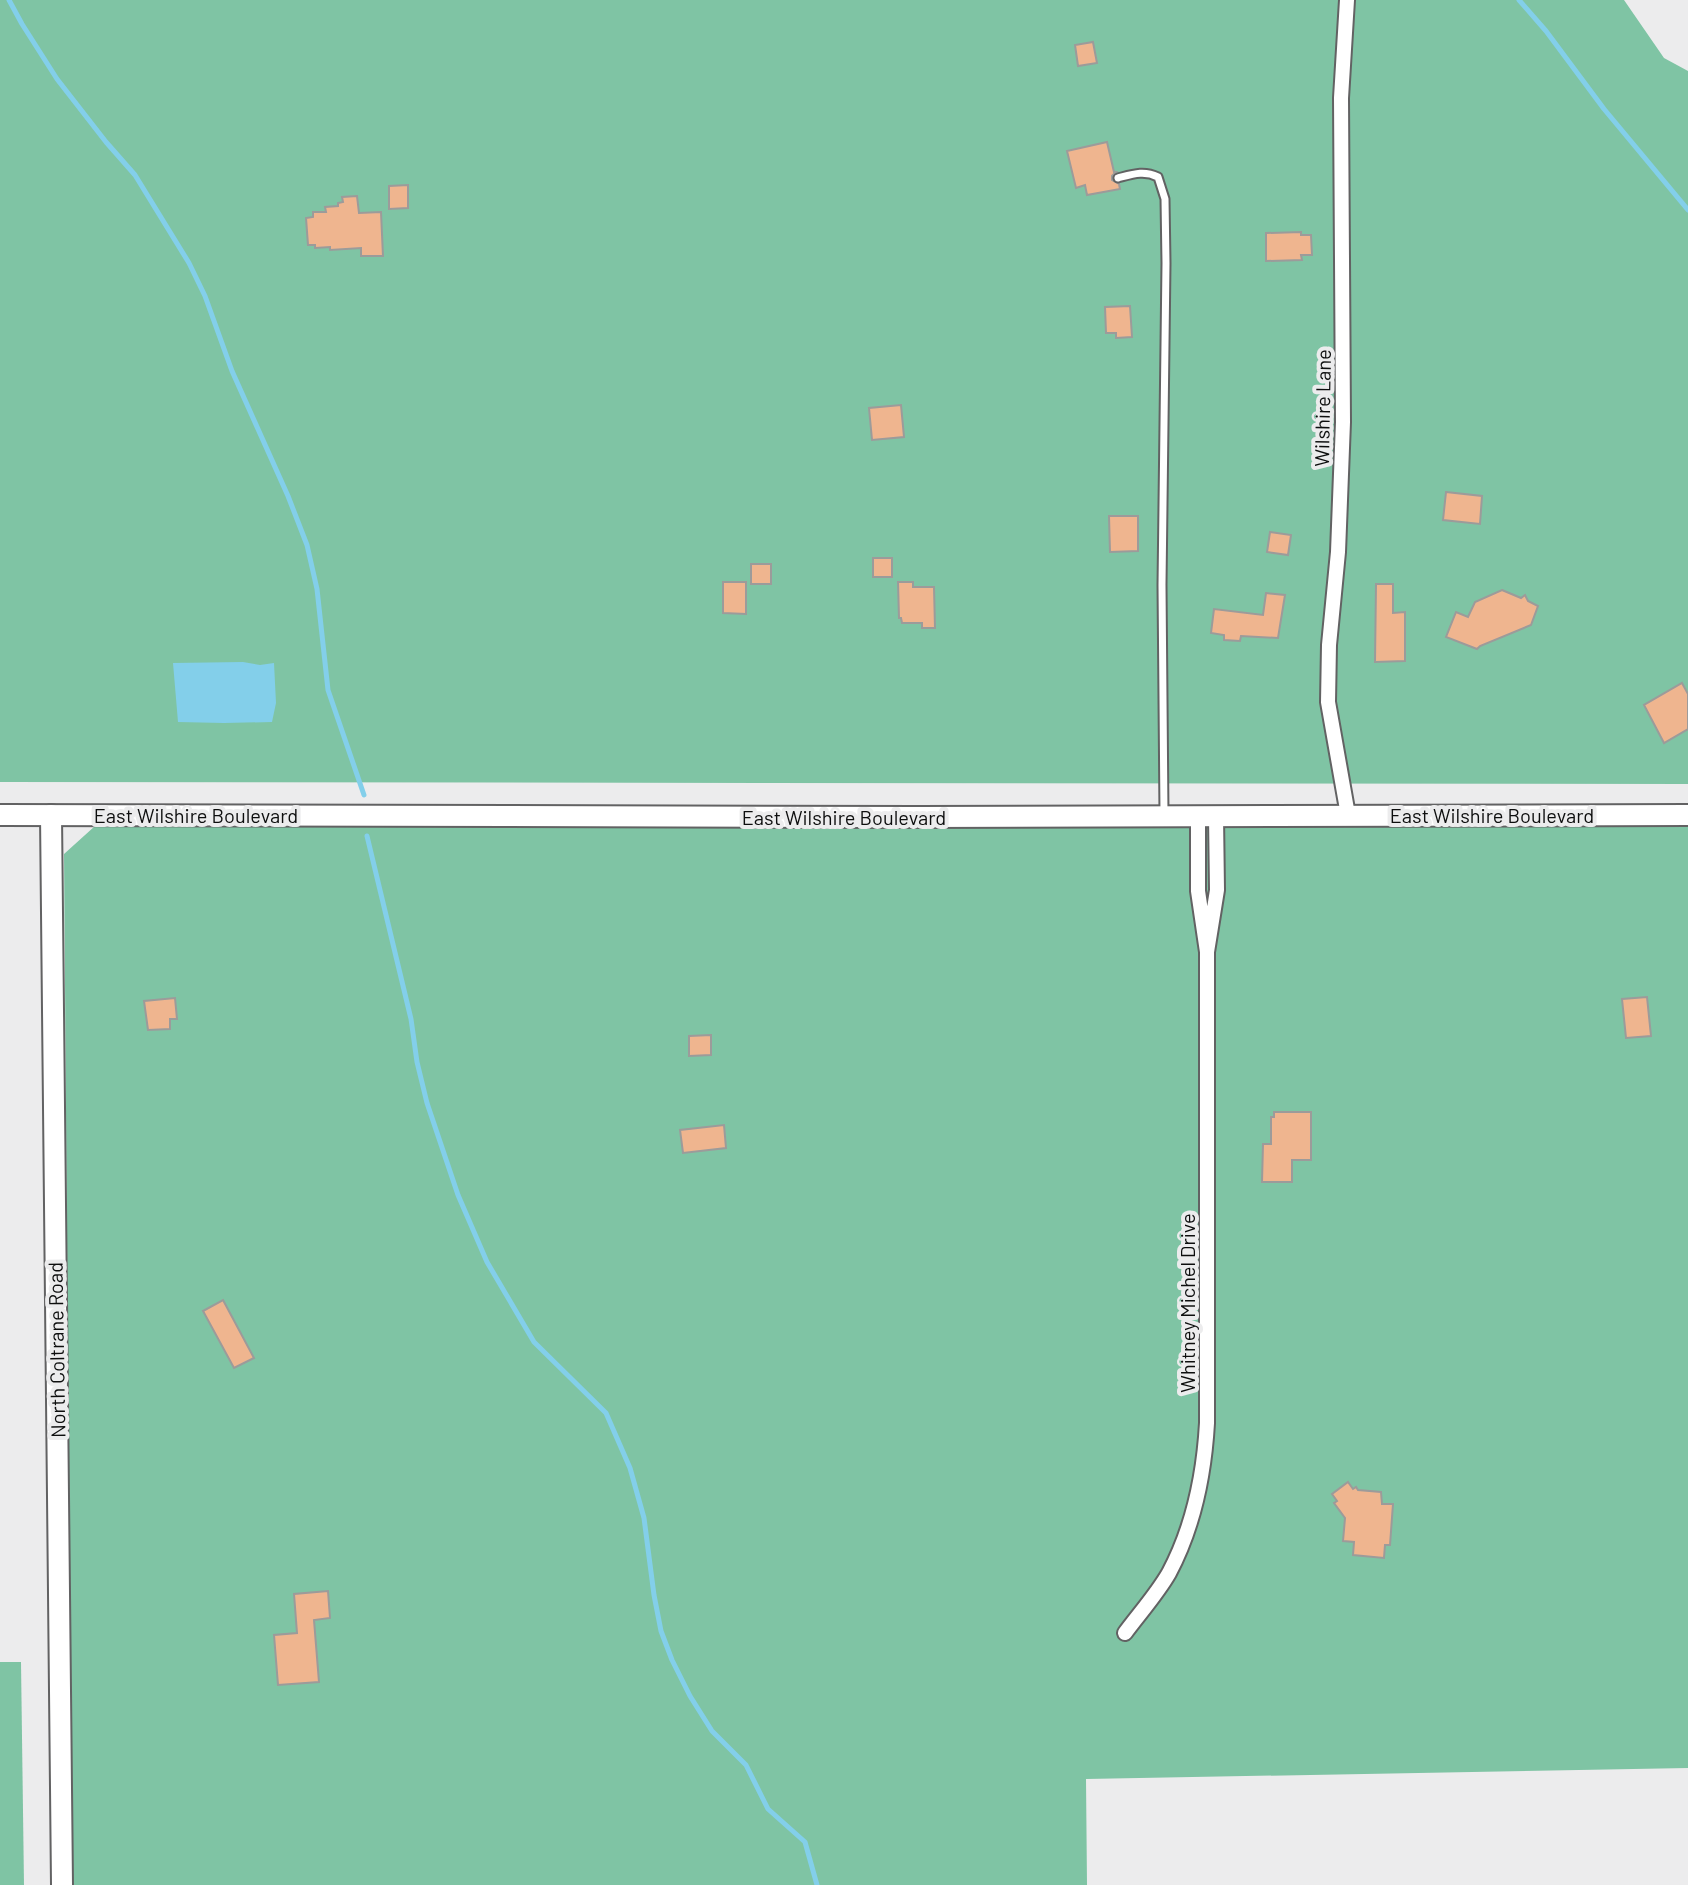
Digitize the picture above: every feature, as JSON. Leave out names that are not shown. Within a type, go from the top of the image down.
[{"type":"street","name":"Wilshire Lane","points":[[1347,0],[1341,98],[1343,422],[1328,702],[1348,815]]},
{"type":"street","name":"East Wilshire Boulevard","points":[[0,815],[1688,815]]},
{"type":"street","name":"North Coltrane Road","points":[[51,815],[62,1885]]},
{"type":"street","name":"Whitney Michel Drive","points":[[1125,1633],[1168,1575],[1190,1525],[1205,1457],[1207,952],[1198,891],[1207,816]]},
{"type":"lane","points":[[1118,178],[1141,172],[1151,173],[1158,177],[1165,199],[1164,816]]},
{"type":"green space","points":[[0,0],[1624,0],[1664,58],[1688,71],[1688,784],[0,782]]},
{"type":"green space","points":[[1688,825],[1688,1768],[1086,1779],[1087,1885],[72,1885],[64,854],[95,826]]},
{"type":"green space","points":[[0,1662],[21,1662],[24,1885],[0,1885]]},
{"type":"water","points":[[243,662],[260,665],[274,663],[276,703],[272,722],[178,722],[173,663]]},
{"type":"building","points":[[1093,42],[1097,63],[1078,66],[1075,45]]},
{"type":"building","points":[[1107,142],[1116,172],[1112,180],[1119,184],[1120,189],[1087,195],[1085,185],[1076,188],[1067,151]]},
{"type":"building","points":[[408,185],[408,208],[389,209],[389,186]]},
{"type":"building","points":[[357,196],[359,213],[381,212],[383,256],[361,256],[361,248],[330,250],[330,247],[308,245],[306,218],[313,217],[313,212],[326,212],[325,207],[338,206],[343,202],[342,197]]},
{"type":"building","points":[[1301,232],[1301,235],[1311,235],[1312,255],[1301,255],[1302,260],[1266,261],[1266,233]]},
{"type":"building","points":[[1130,306],[1132,337],[1116,338],[1116,333],[1106,333],[1105,307]]},
{"type":"building","points":[[901,405],[904,437],[872,440],[869,408]]},
{"type":"building","points":[[1446,492],[1482,496],[1480,524],[1443,520]]},
{"type":"building","points":[[1109,516],[1138,516],[1138,551],[1110,552]]},
{"type":"building","points":[[1270,532],[1291,535],[1288,555],[1267,552]]},
{"type":"building","points":[[873,558],[892,558],[892,577],[873,577]]},
{"type":"building","points":[[751,564],[771,564],[771,584],[751,584]]},
{"type":"building","points":[[723,582],[746,582],[746,614],[723,613]]},
{"type":"building","points":[[898,582],[913,582],[913,587],[934,587],[935,628],[922,628],[922,623],[902,623],[899,618]]},
{"type":"building","points":[[1376,584],[1393,584],[1393,613],[1405,612],[1405,661],[1375,662]]},
{"type":"building","points":[[1502,590],[1521,598],[1525,595],[1528,601],[1538,606],[1531,625],[1477,649],[1446,637],[1456,612],[1468,617],[1475,602]]},
{"type":"building","points":[[1266,593],[1285,595],[1278,638],[1241,636],[1240,641],[1224,640],[1224,635],[1211,633],[1214,609],[1263,615]]},
{"type":"building","points":[[1682,683],[1688,694],[1688,729],[1664,743],[1644,705]]},
{"type":"building","points":[[1647,997],[1651,1036],[1626,1038],[1622,999]]},
{"type":"building","points":[[175,998],[177,1019],[170,1019],[170,1029],[148,1030],[144,1001]]},
{"type":"building","points":[[711,1035],[711,1055],[689,1056],[689,1036]]},
{"type":"building","points":[[1274,1112],[1311,1112],[1311,1160],[1292,1160],[1292,1182],[1262,1182],[1263,1144],[1271,1144],[1271,1117],[1274,1117]]},
{"type":"building","points":[[724,1125],[726,1148],[683,1153],[680,1130]]},
{"type":"building","points":[[223,1300],[254,1358],[234,1368],[203,1311]]},
{"type":"building","points":[[1348,1482],[1353,1489],[1381,1492],[1382,1504],[1393,1504],[1390,1545],[1385,1545],[1384,1558],[1353,1555],[1354,1542],[1343,1541],[1345,1518],[1334,1503],[1337,1501],[1332,1494]]},
{"type":"building","points":[[328,1591],[330,1618],[314,1620],[319,1682],[278,1685],[274,1635],[297,1633],[294,1594]]},
{"type":"waterway","points":[[9,0],[57,79],[135,175],[189,263],[205,296],[232,371],[307,545],[317,589],[328,690],[364,795]]},
{"type":"waterway","points":[[1519,0],[1688,210]]},
{"type":"waterway","points":[[367,836],[411,1019],[427,1103],[458,1195],[487,1262],[534,1342],[606,1413],[630,1468],[644,1518],[661,1631],[672,1660],[712,1731],[746,1765],[768,1809],[805,1842],[817,1885]]}]
